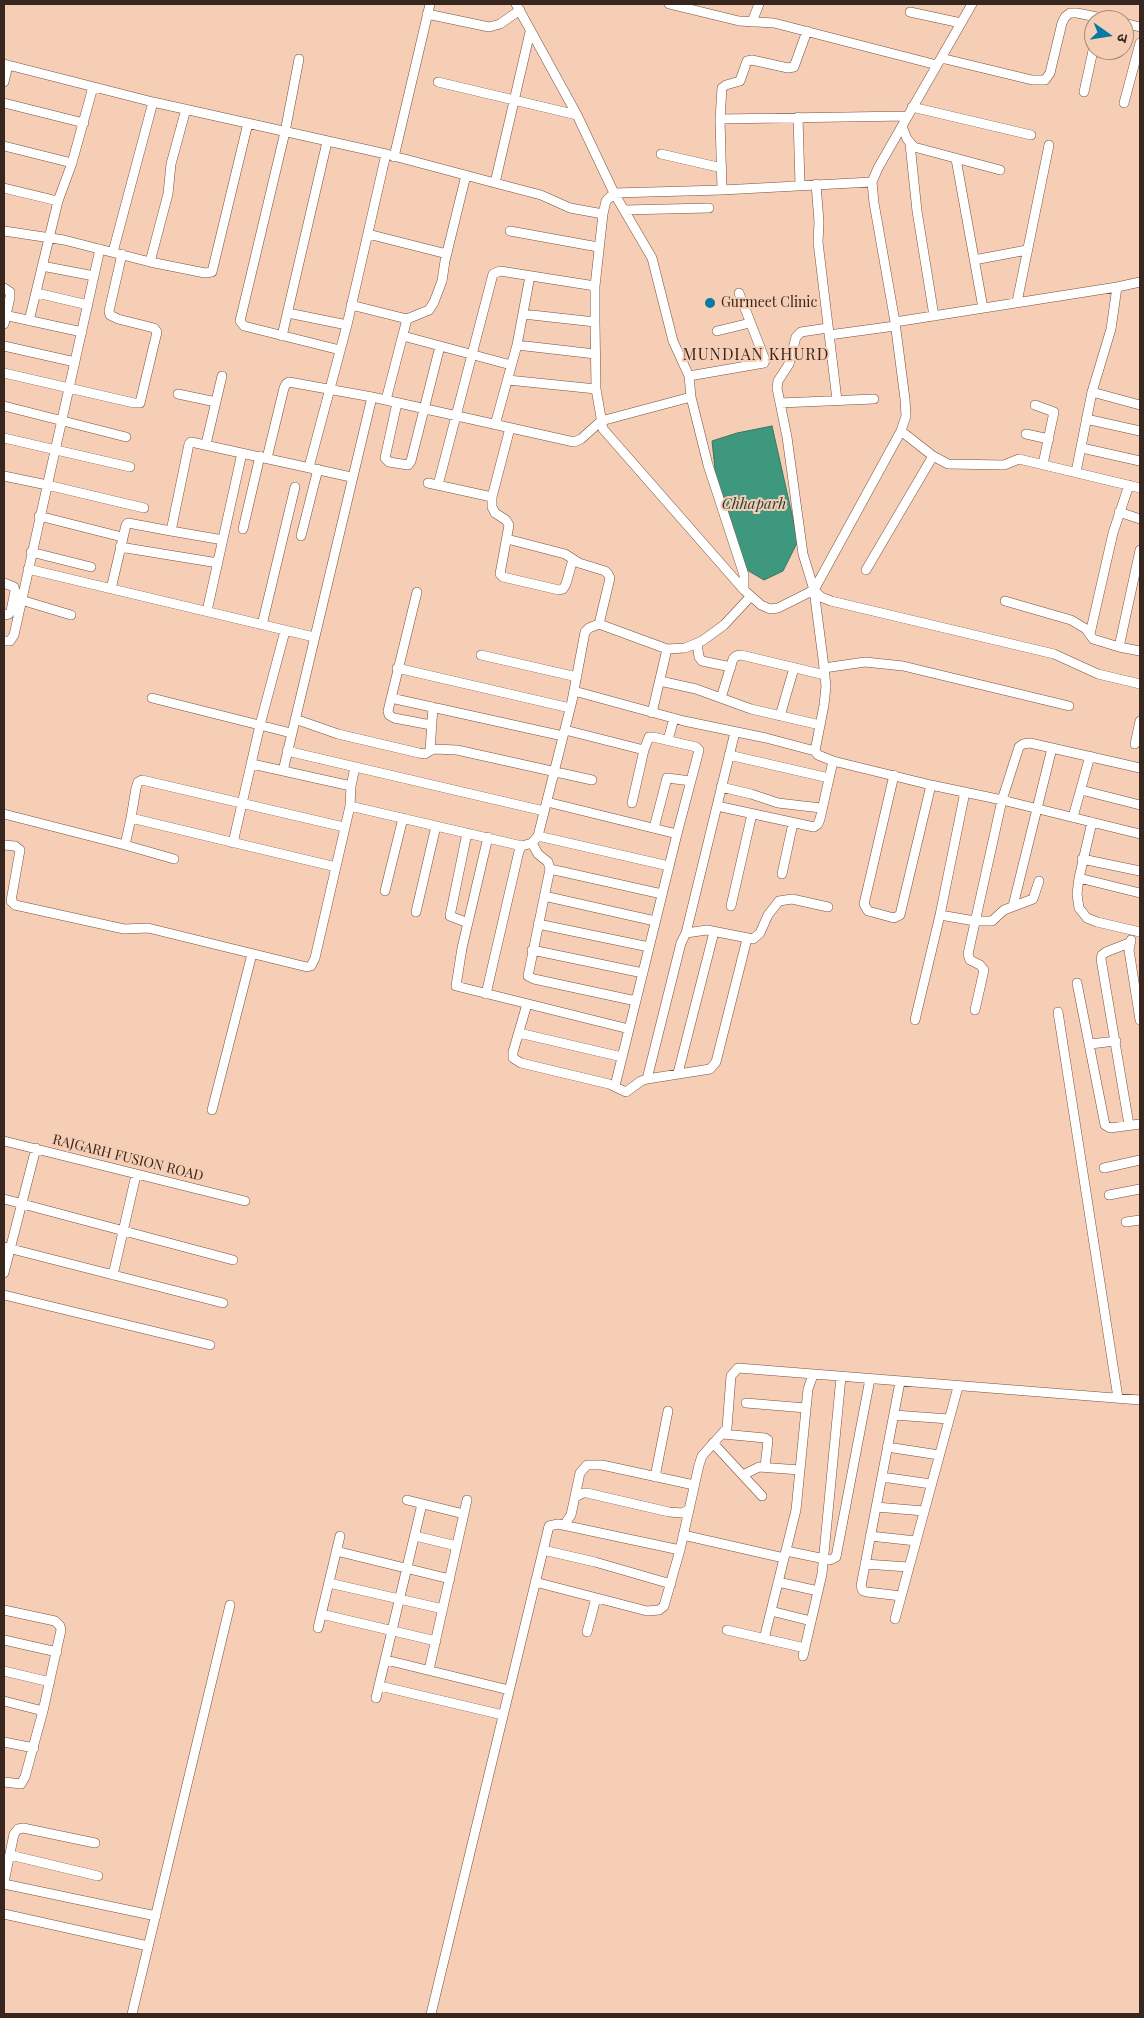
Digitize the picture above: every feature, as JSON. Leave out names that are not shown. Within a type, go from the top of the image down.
[{"type":"street","points":[[301,536],[330,389],[368,234],[430,4]]},
{"type":"street","points":[[669,4],[739,21],[774,23],[939,61],[1032,80],[1045,80],[1050,73],[1065,17],[1077,13],[1084,15]]},
{"type":"street","points":[[710,14],[712,4]]},
{"type":"street","points":[[752,22],[759,4]]},
{"type":"street","points":[[872,182],[722,190],[614,193],[606,201],[598,247],[595,286],[596,389],[601,421],[607,434],[747,593],[761,605],[770,609],[778,608],[814,590],[901,431],[906,416],[906,399],[872,182],[912,107],[972,4]]},
{"type":"street","points":[[427,14],[489,27],[500,24],[518,7],[577,115],[614,193],[652,258],[673,341],[689,376],[691,396],[708,465],[744,575],[747,593],[724,625],[702,641],[685,648],[667,649],[599,624],[585,632],[564,733],[535,840],[538,854],[548,862],[550,869],[528,970],[530,977],[636,1001]]},
{"type":"street","points":[[910,12],[961,23]]},
{"type":"street","points":[[722,190],[720,119],[722,88],[740,81],[747,61],[752,60],[788,68],[794,67],[806,31]]},
{"type":"street","points":[[495,183],[530,32]]},
{"type":"street","points":[[1124,103],[1140,43]]},
{"type":"street","points":[[299,59],[286,132],[240,321],[244,326],[340,350]]},
{"type":"street","points":[[1084,92],[1091,60]]},
{"type":"street","points":[[4,82],[6,64],[153,102],[248,122],[466,175],[541,195],[570,208],[603,214]]},
{"type":"street","points":[[438,82],[577,115]]},
{"type":"street","points":[[29,321],[58,200],[72,163],[93,87]]},
{"type":"street","points":[[4,373],[134,404],[140,403],[157,332],[154,328],[118,320],[110,315],[109,311],[118,253],[153,102]]},
{"type":"street","points":[[4,103],[84,123]]},
{"type":"street","points":[[912,107],[1031,135]]},
{"type":"street","points":[[150,262],[168,194],[171,164],[186,109]]},
{"type":"street","points":[[720,119],[907,116]]},
{"type":"street","points":[[798,117],[800,185]]},
{"type":"street","points":[[4,231],[64,240],[150,262],[205,273],[212,272],[248,122]]},
{"type":"street","points":[[902,126],[910,144],[917,211],[934,316]]},
{"type":"street","points":[[282,336],[327,142]]},
{"type":"street","points":[[910,144],[919,149],[1000,170]]},
{"type":"street","points":[[1017,302],[1049,145]]},
{"type":"street","points":[[4,146],[72,163]]},
{"type":"street","points":[[661,154],[722,168]]},
{"type":"street","points":[[956,159],[983,308]]},
{"type":"street","points":[[351,305],[408,319],[432,307],[442,281],[466,175]]},
{"type":"street","points":[[816,184],[820,222],[818,242],[837,400]]},
{"type":"street","points":[[4,188],[58,200]]},
{"type":"street","points":[[624,210],[709,208]]},
{"type":"street","points":[[510,231],[598,247]]},
{"type":"street","points":[[368,234],[447,254]]},
{"type":"street","points":[[4,641],[10,641],[14,635],[100,249]]},
{"type":"street","points":[[974,260],[1028,250]]},
{"type":"street","points":[[42,266],[94,276]]},
{"type":"street","points":[[438,485],[458,416],[493,274],[500,271],[595,286]]},
{"type":"street","points":[[495,425],[508,380],[530,276]]},
{"type":"street","points":[[815,751],[824,705],[824,672],[814,590],[803,554],[787,437],[777,388],[778,381],[789,364],[796,337],[801,332],[807,330],[829,331],[895,324],[1140,282]]},
{"type":"street","points":[[1076,472],[1092,392],[1112,329],[1117,287]]},
{"type":"street","points":[[4,288],[10,292],[10,297],[4,318],[82,332]]},
{"type":"street","points":[[37,293],[88,305]]},
{"type":"street","points":[[689,376],[764,363],[765,360],[738,293]]},
{"type":"street","points":[[288,313],[346,325]]},
{"type":"street","points":[[523,314],[595,322]]},
{"type":"street","points":[[386,400],[408,319]]},
{"type":"street","points":[[717,331],[750,323]]},
{"type":"street","points":[[403,336],[511,365]]},
{"type":"street","points":[[516,345],[596,354]]},
{"type":"street","points":[[4,346],[75,362]]},
{"type":"street","points":[[397,403],[385,458],[389,462],[404,465],[410,464],[440,346]]},
{"type":"street","points":[[206,444],[222,376]]},
{"type":"street","points":[[508,380],[596,389]]},
{"type":"street","points":[[243,529],[286,384],[293,382],[372,397],[578,442],[601,421],[691,396]]},
{"type":"street","points":[[1092,392],[1140,404]]},
{"type":"street","points":[[178,394],[216,402]]},
{"type":"street","points":[[283,771],[351,477],[372,397]]},
{"type":"street","points":[[780,403],[874,399]]},
{"type":"street","points":[[1035,405],[1054,412],[1043,464]]},
{"type":"street","points":[[4,406],[126,437]]},
{"type":"street","points":[[1086,419],[1140,431]]},
{"type":"street","points":[[510,428],[492,497],[492,507],[495,513],[506,520],[509,525],[499,569],[500,574],[503,577],[559,590],[563,589],[566,584],[573,559]]},
{"type":"street","points":[[901,431],[933,456],[948,464],[1004,465],[1020,459],[1140,488]]},
{"type":"street","points":[[1026,434],[1048,439]]},
{"type":"street","points":[[4,438],[130,467]]},
{"type":"street","points":[[171,531],[189,444],[194,442],[351,477]]},
{"type":"street","points":[[1082,448],[1140,461]]},
{"type":"street","points":[[207,612],[242,453]]},
{"type":"street","points":[[866,570],[933,456]]},
{"type":"street","points":[[4,476],[144,508]]},
{"type":"street","points":[[428,483],[492,497]]},
{"type":"street","points":[[1090,634],[1102,576],[1119,512],[1129,485]]},
{"type":"street","points":[[262,625],[295,486]]},
{"type":"street","points":[[1119,512],[1140,519]]},
{"type":"street","points":[[39,516],[122,537]]},
{"type":"street","points":[[111,589],[122,537],[128,523],[223,540]]},
{"type":"street","points":[[507,539],[565,554],[584,566],[608,574],[610,578],[599,624]]},
{"type":"street","points":[[120,547],[218,563]]},
{"type":"street","points":[[1119,647],[1140,550]]},
{"type":"street","points":[[32,552],[91,567]]},
{"type":"street","points":[[28,569],[314,637]]},
{"type":"street","points":[[4,583],[14,586],[16,591],[11,611],[9,614],[4,615]]},
{"type":"street","points":[[814,590],[821,597],[831,601],[1054,654],[1098,674],[1140,684]]},
{"type":"street","points":[[416,592],[388,711],[389,715],[394,718],[431,725]]},
{"type":"street","points":[[21,600],[71,615]]},
{"type":"street","points":[[1006,601],[1071,620],[1080,625],[1093,639],[1102,643],[1140,651]]},
{"type":"street","points":[[233,842],[260,725],[285,631]]},
{"type":"street","points":[[697,643],[698,657],[702,661],[731,667]]},
{"type":"street","points":[[652,713],[667,649]]},
{"type":"street","points":[[481,655],[577,677]]},
{"type":"street","points":[[721,698],[733,659],[741,655],[794,668],[824,672],[865,662],[902,666],[1069,706]]},
{"type":"street","points":[[397,668],[570,708]]},
{"type":"street","points":[[780,716],[794,668]]},
{"type":"street","points":[[660,681],[696,689],[780,716],[820,725]]},
{"type":"street","points":[[574,691],[652,713],[815,751],[818,755],[833,761],[1140,834]]},
{"type":"street","points":[[152,698],[291,733]]},
{"type":"street","points":[[391,698],[644,750]]},
{"type":"street","points":[[430,751],[433,707]]},
{"type":"street","points":[[668,740],[674,718]]},
{"type":"street","points":[[294,719],[338,734],[419,753],[425,754],[439,748],[457,750],[592,780]]},
{"type":"street","points":[[1135,744],[1140,721]]},
{"type":"street","points":[[647,1079],[681,943],[686,933],[735,732]]},
{"type":"street","points":[[615,1086],[699,750],[696,747],[649,737],[644,750],[632,803]]},
{"type":"street","points":[[975,1010],[984,970],[983,967],[968,958],[1002,800],[1019,747],[1030,743],[1140,768]]},
{"type":"street","points":[[1013,906],[1052,748]]},
{"type":"street","points":[[287,751],[677,834]]},
{"type":"street","points":[[729,755],[829,778]]},
{"type":"street","points":[[1073,818],[1090,756]]},
{"type":"street","points":[[717,806],[814,827],[820,819],[833,761]]},
{"type":"street","points":[[252,764],[351,786]]},
{"type":"street","points":[[4,845],[15,846],[20,850],[11,896],[12,904],[15,906],[124,929],[148,928],[302,966],[311,966],[315,958],[350,806],[351,786],[355,767]]},
{"type":"street","points":[[894,776],[864,904],[868,912],[894,918],[900,915],[931,785]]},
{"type":"street","points":[[654,828],[667,778],[691,781]]},
{"type":"street","points":[[125,845],[136,788],[140,780],[344,827]]},
{"type":"street","points":[[721,787],[778,803],[821,808]]},
{"type":"street","points":[[1081,790],[1140,805]]},
{"type":"street","points":[[915,1020],[940,915],[965,792]]},
{"type":"street","points":[[350,806],[522,846],[535,840],[669,866]]},
{"type":"street","points":[[4,814],[174,859]]},
{"type":"street","points":[[731,906],[752,814]]},
{"type":"street","points":[[131,818],[336,867]]},
{"type":"street","points":[[385,892],[403,818]]},
{"type":"street","points":[[1092,822],[1078,878],[1077,894],[1080,908],[1088,918],[1097,922],[1138,932],[1129,943],[1106,952],[1102,955],[1101,959],[1130,1125]]},
{"type":"street","points":[[782,874],[793,823]]},
{"type":"street","points":[[416,912],[436,826]]},
{"type":"street","points":[[467,833],[450,916],[468,923]]},
{"type":"street","points":[[488,837],[455,985],[629,1029]]},
{"type":"street","points":[[486,994],[522,846]]},
{"type":"street","points":[[1082,858],[1140,871]]},
{"type":"street","points":[[550,869],[662,894]]},
{"type":"street","points":[[1078,878],[1140,893]]},
{"type":"street","points":[[940,915],[975,921],[992,921],[1004,910],[1033,899],[1039,881]]},
{"type":"street","points":[[544,896],[655,921]]},
{"type":"street","points":[[686,933],[700,930],[747,939],[757,937],[768,915],[779,901],[792,899],[828,907]]},
{"type":"street","points":[[538,924],[649,947]]},
{"type":"street","points":[[678,1073],[714,932]]},
{"type":"street","points":[[527,1004],[513,1052],[516,1061],[615,1086],[626,1092],[647,1079],[710,1069],[716,1062],[747,939]]},
{"type":"street","points":[[1129,943],[1140,1020]]},
{"type":"street","points":[[532,950],[643,973]]},
{"type":"street","points":[[212,1110],[252,954]]},
{"type":"street","points":[[1077,983],[1105,1125],[1110,1128],[1140,1124]]},
{"type":"street","points":[[1058,1012],[1118,1398]]},
{"type":"street","points":[[519,1033],[622,1057]]},
{"type":"street","points":[[1090,1044],[1116,1041]]},
{"type":"street","name":"RAJGARH FUSION ROAD","points":[[4,1141],[245,1201]]},
{"type":"street","points":[[4,1273],[7,1248],[22,1204],[36,1148]]},
{"type":"street","points":[[1104,1168],[1140,1160]]},
{"type":"street","points":[[113,1275],[136,1175]]},
{"type":"street","points":[[1109,1194],[1140,1189]]},
{"type":"street","points":[[4,1200],[233,1260]]},
{"type":"street","points":[[1126,1222],[1140,1220]]},
{"type":"street","points":[[7,1248],[223,1303]]},
{"type":"street","points":[[4,1295],[210,1344]]},
{"type":"street","points":[[535,1582],[653,1611],[659,1610],[664,1606],[680,1550],[702,1456],[723,1434],[728,1422],[731,1376],[738,1368],[1140,1400]]},
{"type":"street","points":[[764,1639],[796,1510],[808,1383],[813,1375]]},
{"type":"street","points":[[727,1630],[764,1639],[804,1652],[818,1591],[823,1559],[840,1377]]},
{"type":"street","points":[[683,1535],[785,1554],[833,1559],[837,1553],[870,1379]]},
{"type":"street","points":[[900,1382],[861,1586],[864,1591],[901,1596]]},
{"type":"street","points":[[895,1619],[958,1386]]},
{"type":"street","points":[[746,1403],[806,1408]]},
{"type":"street","points":[[655,1478],[668,1412]]},
{"type":"street","points":[[894,1415],[949,1419]]},
{"type":"street","points":[[723,1434],[765,1438],[768,1440],[766,1467]]},
{"type":"street","points":[[713,1444],[762,1496]]},
{"type":"street","points":[[887,1447],[939,1455]]},
{"type":"street","points":[[564,1525],[571,1515],[580,1473],[587,1465],[602,1465],[694,1485]]},
{"type":"street","points":[[743,1475],[758,1467],[800,1470]]},
{"type":"street","points":[[882,1477],[932,1484]]},
{"type":"street","points":[[575,1497],[587,1493],[669,1512],[682,1513],[689,1510]]},
{"type":"street","points":[[407,1500],[464,1514]]},
{"type":"street","points":[[429,1670],[467,1500]]},
{"type":"street","points":[[376,1698],[422,1504]]},
{"type":"street","points":[[876,1507],[924,1511]]},
{"type":"street","points":[[431,2014],[550,1526],[553,1524],[564,1525],[680,1550]]},
{"type":"street","points":[[318,1628],[340,1536]]},
{"type":"street","points":[[415,1536],[457,1546]]},
{"type":"street","points":[[870,1536],[916,1541]]},
{"type":"street","points":[[543,1550],[671,1584]]},
{"type":"street","points":[[336,1551],[450,1579]]},
{"type":"street","points":[[865,1564],[908,1567]]},
{"type":"street","points":[[329,1582],[443,1609]]},
{"type":"street","points":[[778,1582],[818,1591]]},
{"type":"street","points":[[587,1632],[596,1598]]},
{"type":"street","points":[[132,2014],[230,1605]]},
{"type":"street","points":[[4,1610],[55,1620],[61,1630],[34,1748],[23,1781],[18,1784],[4,1782]]},
{"type":"street","points":[[771,1611],[811,1620]]},
{"type":"street","points":[[321,1614],[436,1641]]},
{"type":"street","points":[[4,1640],[57,1652]]},
{"type":"street","points":[[386,1660],[509,1690]]},
{"type":"street","points":[[4,1671],[50,1682]]},
{"type":"street","points":[[380,1686],[504,1715]]},
{"type":"street","points":[[4,1701],[43,1711]]},
{"type":"street","points":[[4,1742],[34,1748]]},
{"type":"street","points":[[95,1843],[23,1828],[15,1832],[4,1883],[156,1916]]},
{"type":"street","points":[[10,1856],[98,1876]]},
{"type":"street","points":[[4,1914],[148,1946]]},
{"type":"water","name":"Chhaparh","points":[[772,426],[798,541],[783,571],[764,580],[742,567],[720,515],[712,441],[737,433]]},
{"type":"place","name":"Gurmeet Clinic","points":[[710,303]]},
{"type":"district","name":"MUNDIAN KHURD","points":[[756,355]]}]
